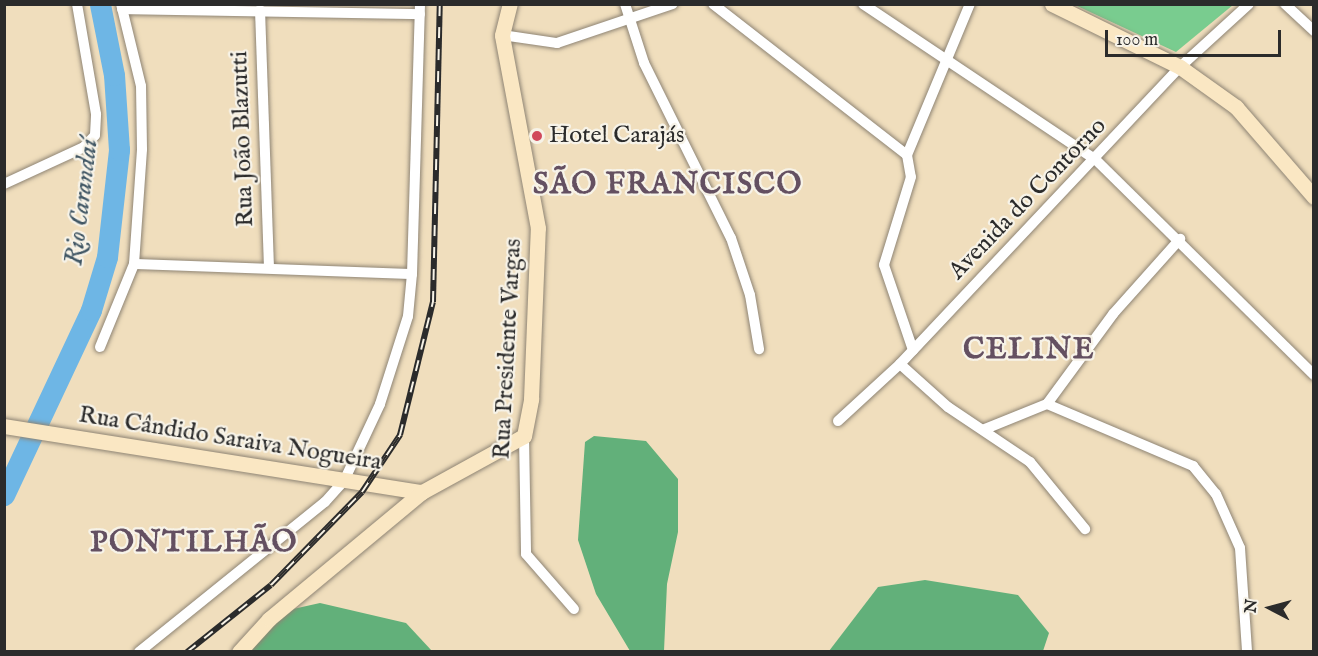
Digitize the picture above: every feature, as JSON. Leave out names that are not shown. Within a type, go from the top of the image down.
[{"type":"main road","name":"Rua Presidente Vargas","points":[[510,4],[502,35],[538,228],[531,399],[524,436]]},
{"type":"main road","points":[[1052,4],[1180,68],[1249,120],[1314,197]]},
{"type":"main road","name":"Rua Cândido Saraiva Nogueira","points":[[6,426],[422,492]]},
{"type":"main road","points":[[239,651],[269,619],[422,492],[524,436]]},
{"type":"street","points":[[4,184],[84,147],[94,135],[96,114],[78,4]]},
{"type":"street","points":[[625,4],[626,21],[731,238],[750,295],[759,349]]},
{"type":"street","points":[[502,35],[556,43],[673,4]]},
{"type":"street","points":[[863,4],[947,58],[1096,160],[1180,239],[1314,375]]},
{"type":"street","points":[[913,350],[884,265],[911,177],[907,155],[970,4]]},
{"type":"street","name":"Avenida do Contorno","points":[[838,422],[900,364],[1096,160],[1180,68],[1249,4]]},
{"type":"street","points":[[1285,4],[1314,31]]},
{"type":"street","points":[[714,5],[907,155]]},
{"type":"street","points":[[100,347],[134,264],[143,108],[121,7],[260,10],[420,9],[412,274],[408,316],[392,369],[344,481],[314,511],[140,651]]},
{"type":"street","name":"Rua João Blazutti","points":[[260,10],[269,268]]},
{"type":"street","points":[[985,429],[1047,404],[1113,314],[1180,239]]},
{"type":"street","points":[[134,264],[412,274]]},
{"type":"street","points":[[900,364],[934,396],[1030,462],[1085,529]]},
{"type":"street","points":[[1047,404],[1163,450],[1193,466],[1216,494],[1240,549],[1247,651]]},
{"type":"street","name":"Rua Presidente Vargas","points":[[524,436],[526,554],[574,609]]},
{"type":"green space","points":[[1075,5],[1233,5],[1176,52]]},
{"type":"green space","points":[[594,436],[646,441],[678,479],[678,532],[667,584],[664,651],[630,651],[596,594],[578,540],[585,442]]},
{"type":"green space","points":[[925,580],[1018,595],[1049,633],[1043,651],[829,651],[878,587]]},
{"type":"green space","points":[[320,603],[406,623],[432,651],[253,651],[250,641],[284,611]]},
{"type":"waterway","name":"Rio Carandaí","points":[[4,495],[91,310],[107,257],[119,150],[114,75],[100,4]]},
{"type":"railway","points":[[187,652],[271,585],[362,492],[400,435],[433,302],[440,4]]},
{"type":"place","name":"Hotel Carajás","points":[[537,136]]},
{"type":"district","name":"SÃO FRANCISCO","points":[[668,185]]},
{"type":"district","name":"CELINE","points":[[1029,350]]},
{"type":"district","name":"PONTILHÃO","points":[[194,543]]}]
